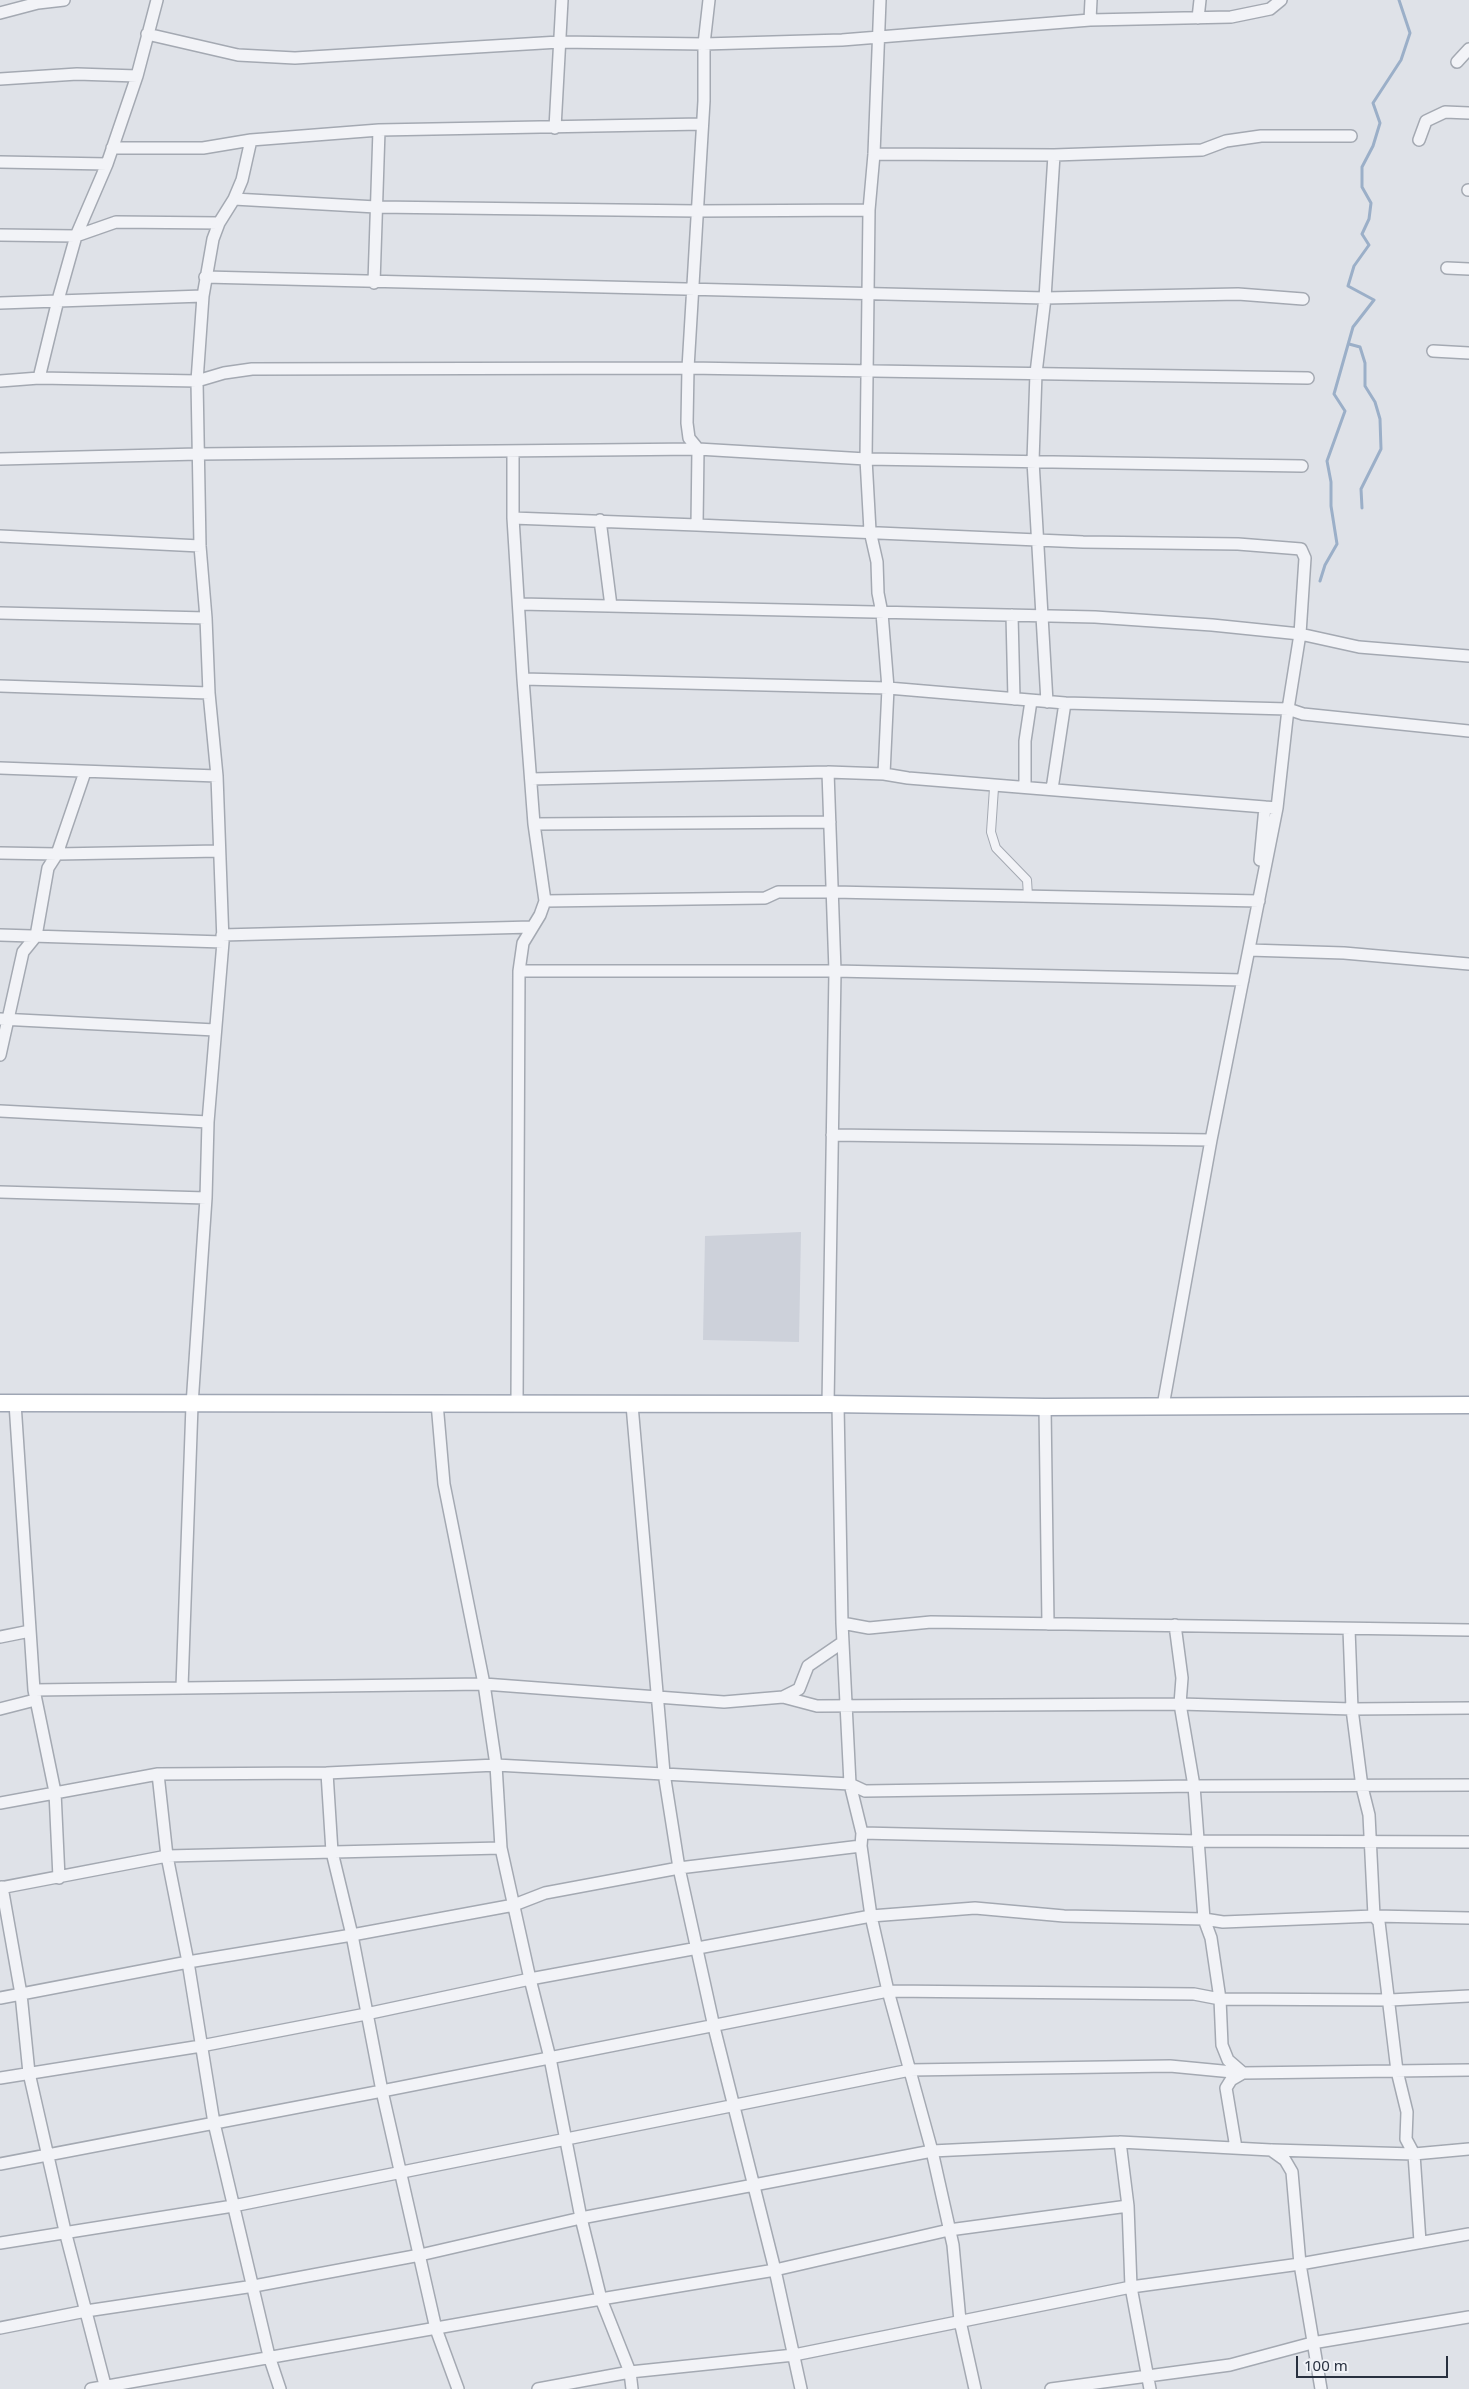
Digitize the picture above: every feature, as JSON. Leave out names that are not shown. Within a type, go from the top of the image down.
[{"type":"main road","points":[[8,1403],[833,1404],[1046,1407],[1469,1405]]},
{"type":"street","points":[[0,13],[38,3],[64,0]]},
{"type":"street","points":[[39,378],[76,236],[107,164],[137,76],[157,0]]},
{"type":"street","points":[[555,128],[558,42],[562,0]]},
{"type":"street","points":[[697,525],[698,449],[689,438],[687,423],[688,368],[694,289],[704,44],[709,0]]},
{"type":"street","points":[[880,0],[874,154],[868,210],[866,459],[870,531],[877,562],[878,593],[882,613],[888,688],[884,774]]},
{"type":"street","points":[[1090,20],[1091,0]]},
{"type":"street","points":[[1198,18],[1200,0]]},
{"type":"street","points":[[147,34],[238,55],[295,58],[558,42],[704,44],[879,38],[1090,20],[1231,17],[1270,10],[1281,0]]},
{"type":"street","points":[[1457,62],[1469,49]]},
{"type":"street","points":[[0,80],[77,74],[137,76]]},
{"type":"street","points":[[1419,140],[1426,121],[1445,112],[1469,113]]},
{"type":"street","points":[[112,148],[203,148],[251,140],[379,130],[702,124]]},
{"type":"street","points":[[374,283],[379,130]]},
{"type":"street","points":[[874,154],[1054,155],[1202,150],[1226,142],[1261,136],[1351,136]]},
{"type":"street","points":[[182,1687],[192,1404],[206,1198],[208,1122],[222,938],[217,776],[209,693],[206,618],[200,546],[197,381],[205,277],[213,239],[219,223],[234,200],[247,165],[251,140]]},
{"type":"street","points":[[1047,702],[1033,461],[1036,374],[1045,298],[1054,155]]},
{"type":"street","points":[[0,162],[107,164]]},
{"type":"street","points":[[234,200],[376,207],[697,211],[868,210]]},
{"type":"street","points":[[0,234],[76,236],[116,222],[219,223]]},
{"type":"street","points":[[1447,268],[1469,270]]},
{"type":"street","points":[[205,277],[374,283],[867,292],[1045,298],[1238,294],[1303,300]]},
{"type":"street","points":[[0,303],[203,296]]},
{"type":"street","points":[[1433,351],[1469,354]]},
{"type":"street","points":[[1,385],[39,378],[197,381],[224,373],[252,369],[688,368],[1308,378]]},
{"type":"street","points":[[0,459],[198,454],[698,449],[866,459],[1302,466]]},
{"type":"street","points":[[513,452],[513,518],[520,604],[523,678],[534,824],[544,901],[540,915],[523,943],[519,971],[517,1403]]},
{"type":"street","points":[[513,518],[870,531],[1037,541],[1238,544],[1301,549],[1305,558],[1300,634],[1288,709],[1249,950],[1211,1140],[1163,1406]]},
{"type":"street","points":[[600,520],[611,606]]},
{"type":"street","points":[[0,536],[200,546]]},
{"type":"street","points":[[520,604],[1043,615],[1212,625],[1300,634],[1359,647],[1469,656]]},
{"type":"street","points":[[0,613],[206,618]]},
{"type":"street","points":[[1012,615],[1014,699]]},
{"type":"street","points":[[523,678],[888,688],[1065,703],[1288,709],[1303,714],[1469,731]]},
{"type":"street","points":[[0,686],[209,693]]},
{"type":"street","points":[[1025,787],[1025,741],[1031,701]]},
{"type":"street","points":[[1052,790],[1065,703]]},
{"type":"street","points":[[0,768],[217,776]]},
{"type":"street","points":[[0,1055],[5,1019],[23,952],[36,936],[48,868],[57,854],[85,772]]},
{"type":"street","points":[[531,779],[828,772],[884,774],[908,778],[1271,807]]},
{"type":"street","points":[[828,772],[834,971],[832,1136],[833,1404],[850,1784],[862,1833],[861,1846],[871,1916],[888,1991],[932,2151],[953,2245],[960,2322],[975,2389]]},
{"type":"street","points":[[994,788],[991,832],[996,848],[1027,880],[1028,896]]},
{"type":"street","points":[[534,824],[830,822]]},
{"type":"street","points":[[0,853],[57,854],[219,851]]},
{"type":"street","points":[[544,901],[765,898],[778,892],[833,892],[1256,901]]},
{"type":"street","points":[[0,935],[222,938],[532,928]]},
{"type":"street","points":[[1249,950],[1344,953],[1469,964]]},
{"type":"street","points":[[519,971],[834,971],[1243,980]]},
{"type":"street","points":[[5,1019],[214,1030]]},
{"type":"street","points":[[0,1111],[208,1122]]},
{"type":"street","points":[[832,1136],[1211,1140]]},
{"type":"street","points":[[0,1192],[206,1198]]},
{"type":"street","points":[[8,1403],[35,1695],[55,1792],[59,1878]]},
{"type":"street","points":[[437,1403],[444,1484],[484,1684],[496,1765],[501,1848],[530,1979],[550,2058],[581,2218],[601,2298],[630,2372],[632,2389]]},
{"type":"street","points":[[632,1405],[664,1774],[679,1868],[714,2027],[775,2270],[801,2389]]},
{"type":"street","points":[[1046,1407],[1048,1624]]},
{"type":"street","points":[[842,1623],[870,1628],[932,1622],[1469,1630]]},
{"type":"street","points":[[1175,1625],[1182,1678],[1180,1704],[1194,1786],[1204,1919],[1211,1938],[1220,1999],[1222,2045],[1228,2060],[1243,2073]]},
{"type":"street","points":[[1349,1629],[1352,1709],[1362,1787],[1369,1815],[1374,1916],[1379,1922],[1398,2071],[1407,2112],[1406,2139],[1414,2154],[1420,2242]]},
{"type":"street","points":[[0,1637],[30,1631]]},
{"type":"street","points":[[783,1697],[800,1689],[808,1666],[843,1642]]},
{"type":"street","points":[[0,1709],[35,1695],[182,1687],[484,1684],[724,1702],[783,1697],[817,1706],[846,1707],[1180,1704],[1352,1709],[1469,1708]]},
{"type":"street","points":[[0,1803],[158,1774],[327,1773],[496,1765],[850,1784],[865,1791],[1194,1786],[1469,1786]]},
{"type":"street","points":[[327,1773],[332,1852],[352,1935],[382,2092],[436,2329],[458,2389]]},
{"type":"street","points":[[158,1774],[167,1856],[188,1962],[214,2123],[269,2356],[280,2389]]},
{"type":"street","points":[[862,1833],[1198,1841],[1469,1842]]},
{"type":"street","points":[[0,1998],[188,1962],[352,1935],[514,1905],[545,1893],[679,1868],[861,1846]]},
{"type":"street","points":[[106,2388],[66,2231],[29,2073],[21,1994],[1,1888],[167,1856],[501,1848]]},
{"type":"street","points":[[0,2078],[201,2046],[366,2014],[530,1979],[871,1916],[975,1908],[1064,1916],[1204,1919],[1224,1922],[1374,1916],[1469,1918]]},
{"type":"street","points":[[0,2164],[382,2092],[888,1991],[1194,1994],[1220,1999],[1390,2000],[1469,1996]]},
{"type":"street","points":[[0,2243],[66,2231],[233,2206],[734,2107],[910,2070],[1170,2066],[1243,2073],[1469,2070]]},
{"type":"street","points":[[1236,2148],[1226,2088],[1231,2080],[1243,2073]]},
{"type":"street","points":[[1120,2142],[1128,2206],[1131,2287],[1150,2389]]},
{"type":"street","points":[[0,2328],[86,2311],[254,2286],[420,2255],[581,2218],[932,2151],[1120,2142],[1271,2150],[1414,2154],[1469,2149]]},
{"type":"street","points":[[1271,2150],[1285,2160],[1292,2172],[1300,2264],[1321,2389]]},
{"type":"street","points":[[91,2389],[106,2388],[269,2356],[436,2329],[601,2298],[775,2270],[949,2230],[1128,2206]]},
{"type":"street","points":[[538,2389],[630,2372],[794,2355],[1131,2287],[1300,2264],[1469,2234]]},
{"type":"street","points":[[1051,2389],[1230,2365],[1312,2343],[1469,2317]]},
{"type":"shaded area","points":[[801,1232],[799,1342],[703,1340],[705,1236]]},
{"type":"waterway","points":[[1320,581],[1325,565],[1337,544],[1327,461],[1345,411],[1334,394],[1353,327],[1374,300],[1348,286],[1354,266],[1369,245],[1362,234],[1369,219],[1371,203],[1362,187],[1362,167],[1373,146],[1380,123],[1373,103],[1401,60],[1410,33],[1399,0]]},
{"type":"waterway","points":[[1349,344],[1360,347],[1365,363],[1365,386],[1375,402],[1380,419],[1381,449],[1361,489],[1362,508]]}]
